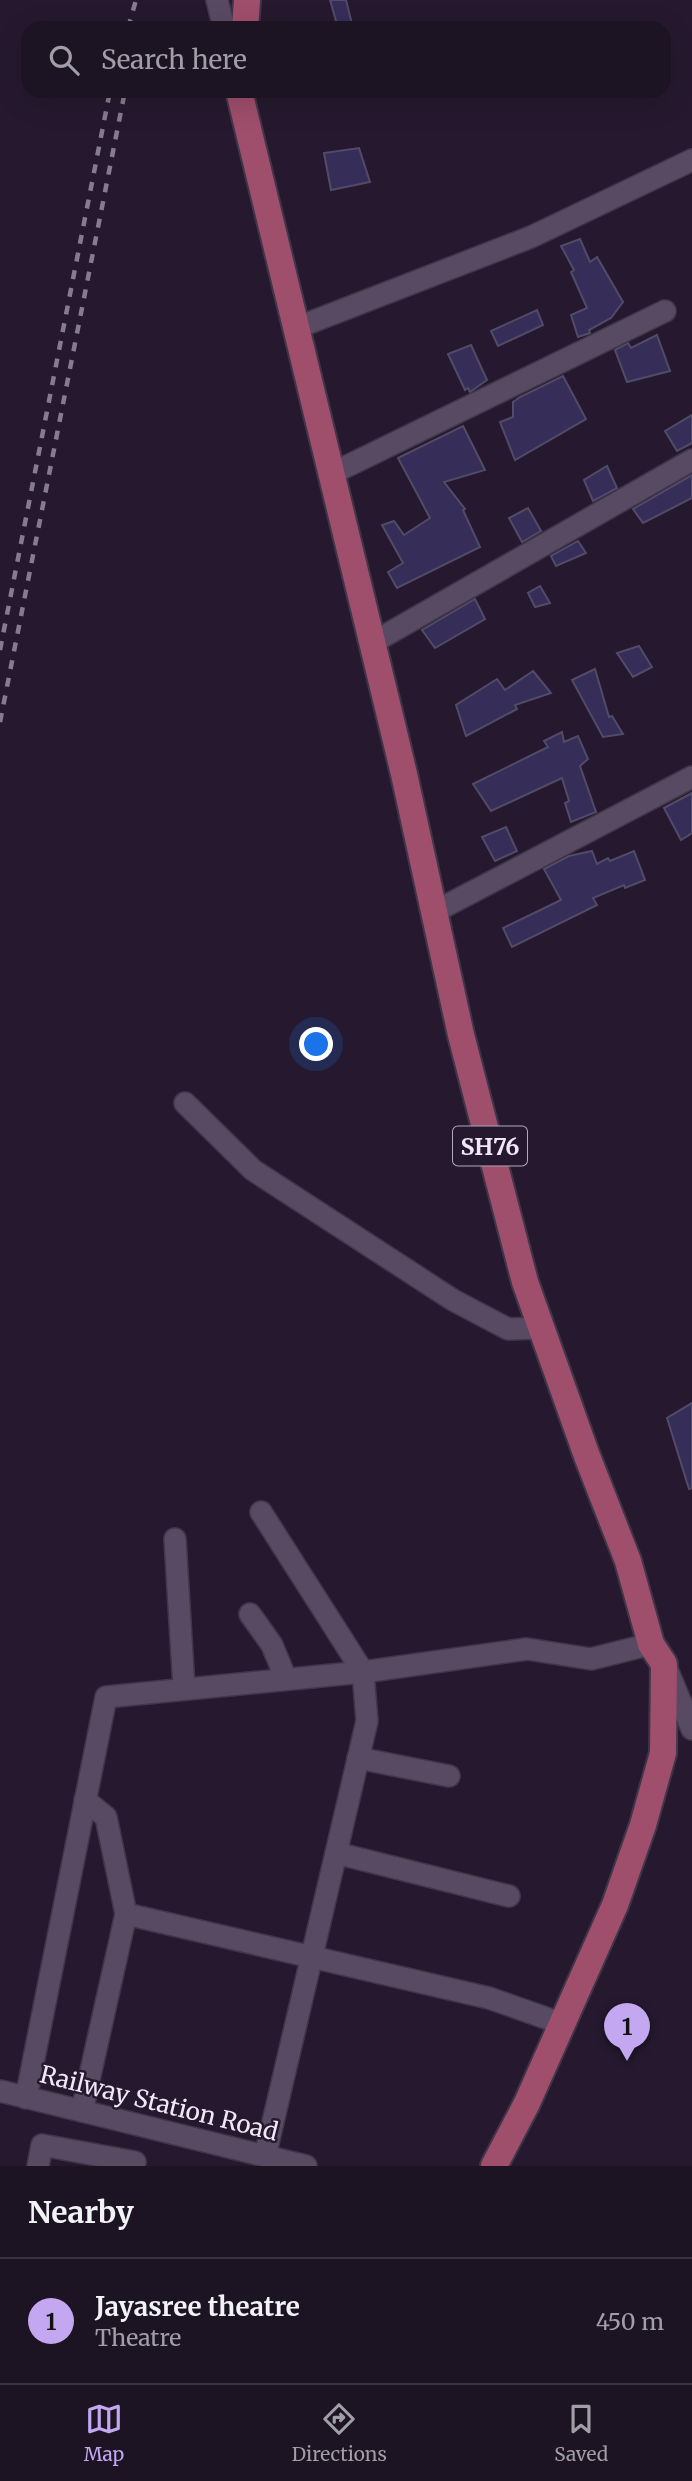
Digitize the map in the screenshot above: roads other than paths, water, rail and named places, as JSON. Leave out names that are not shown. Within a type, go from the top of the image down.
[{"type":"main road","points":[[245,21],[247,0]]},
{"type":"main road","name":"SH76","points":[[241,98],[404,774],[461,1035],[525,1282],[628,1561],[657,1654],[663,1753],[643,1825],[615,1905],[527,2103],[494,2166]]},
{"type":"street","points":[[217,0],[222,21]]},
{"type":"street","points":[[296,328],[531,237],[692,160]]},
{"type":"street","points":[[331,474],[665,311]]},
{"type":"street","points":[[372,643],[692,460]]},
{"type":"street","points":[[434,912],[692,777]]},
{"type":"street","points":[[185,1103],[253,1170],[453,1300],[508,1329],[541,1328]]},
{"type":"street","points":[[261,1512],[363,1672],[367,1721],[265,2156]]},
{"type":"street","points":[[175,1539],[184,1688]]},
{"type":"street","points":[[250,1614],[272,1645],[286,1679]]},
{"type":"street","points":[[26,2098],[106,1697],[363,1672],[527,1649],[591,1659],[657,1654],[692,1729]]},
{"type":"street","points":[[358,1758],[449,1776]]},
{"type":"street","points":[[82,2111],[126,1913],[106,1816],[85,1800]]},
{"type":"street","points":[[336,1853],[509,1896]]},
{"type":"street","points":[[126,1913],[489,1998],[562,2024]]},
{"type":"street","name":"Railway Station Road","points":[[0,2091],[306,2166]]},
{"type":"street","points":[[38,2166],[41,2145],[135,2162],[134,2166]]},
{"type":"railway","points":[[130,21],[136,0]]},
{"type":"railway","points":[[0,650],[109,98]]},
{"type":"railway","points":[[0,722],[124,98]]},
{"type":"place","name":"Jayasree theatre","points":[[627,2061]]}]
